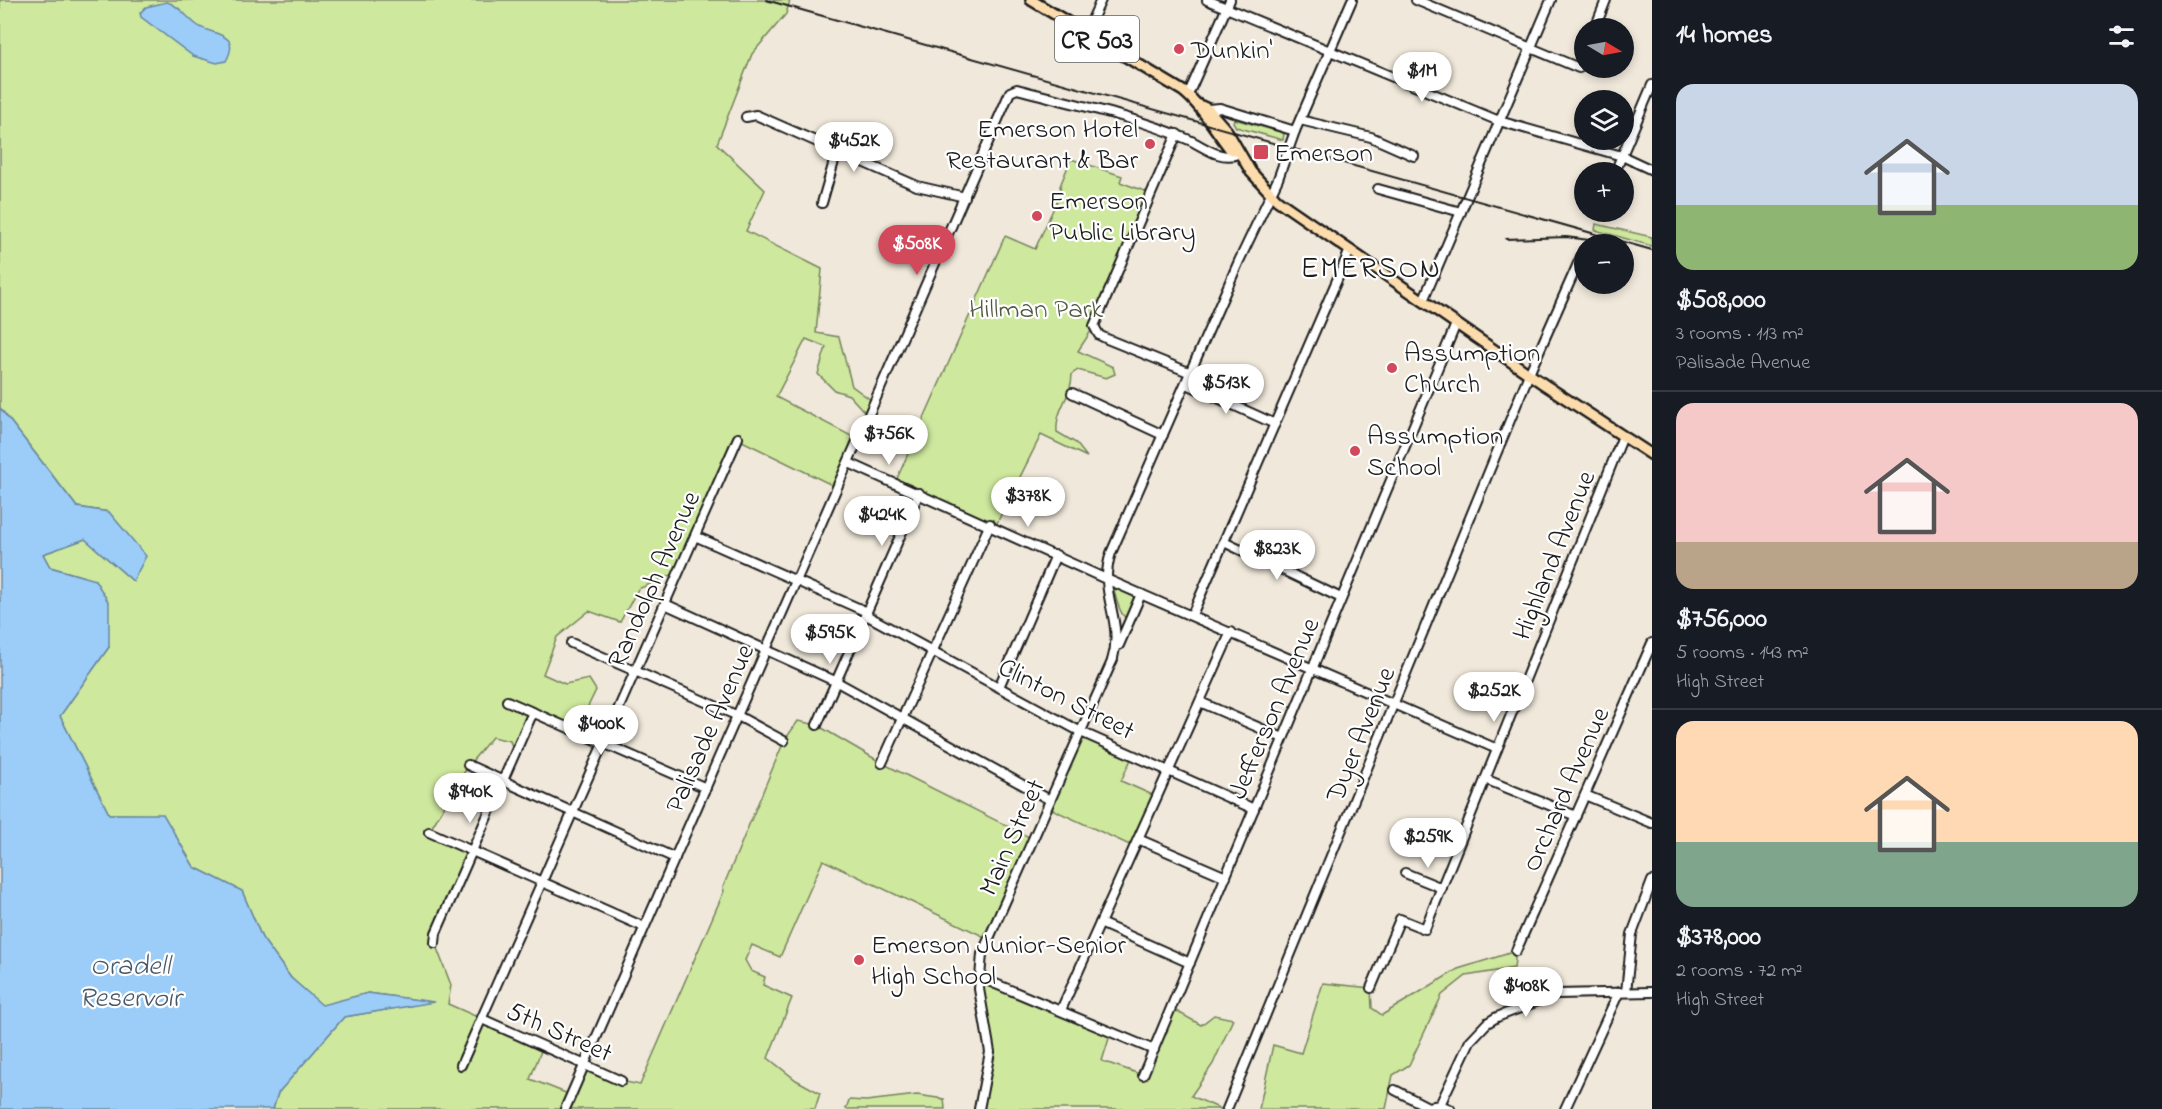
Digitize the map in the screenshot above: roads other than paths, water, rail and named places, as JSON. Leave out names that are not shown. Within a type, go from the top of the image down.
[{"type":"main road","name":"CR 503","points":[[1031,0],[1188,95],[1270,194],[1528,374],[1652,455]]},
{"type":"main road","name":"CR 503","points":[[1197,104],[1208,108],[1236,144],[1237,152]]},
{"type":"street","points":[[1086,33],[1101,0]]},
{"type":"street","points":[[1207,0],[1228,4],[1330,51],[1500,121],[1622,156],[1652,170]]},
{"type":"street","points":[[1112,661],[1118,635],[1106,579],[1111,553],[1278,179],[1295,131],[1353,0]]},
{"type":"street","points":[[1416,0],[1574,66]]},
{"type":"street","points":[[1423,301],[1551,0]]},
{"type":"street","points":[[1599,18],[1606,0]]},
{"type":"street","points":[[1188,95],[1228,4]]},
{"type":"street","points":[[1620,162],[1652,85]]},
{"type":"street","name":"Palisade Avenue","points":[[565,1109],[1010,92],[1017,89],[1177,134]]},
{"type":"street","points":[[1208,108],[1220,108],[1295,131]]},
{"type":"street","points":[[746,117],[756,115],[916,186],[965,197]]},
{"type":"street","points":[[1300,120],[1371,137],[1414,156]]},
{"type":"street","points":[[1191,374],[1107,339],[1096,331],[1094,322],[1177,134],[1223,157],[1237,152]]},
{"type":"street","points":[[822,202],[837,151]]},
{"type":"street","points":[[1378,189],[1461,212]]},
{"type":"street","points":[[1192,615],[1350,250]]},
{"type":"street","name":"Dyer Avenue","points":[[1227,1109],[1528,374],[1574,272]]},
{"type":"street","name":"Jefferson Avenue","points":[[1143,1076],[1456,324]]},
{"type":"street","points":[[1187,384],[1275,424]]},
{"type":"street","points":[[1072,393],[1163,435]]},
{"type":"street","name":"Highland Avenue","points":[[1371,988],[1400,919],[1425,929],[1623,436]]},
{"type":"street","name":"Randolph Avenue","points":[[461,1065],[738,438]]},
{"type":"street","points":[[849,463],[990,524],[1106,579],[1313,667],[1497,749]]},
{"type":"street","points":[[817,725],[920,493]]},
{"type":"street","points":[[882,763],[904,720],[990,524]]},
{"type":"street","name":"Clinton Street","points":[[695,536],[866,613],[1081,732],[1254,809]]},
{"type":"street","points":[[1224,542],[1341,598]]},
{"type":"street","points":[[999,687],[1056,555]]},
{"type":"street","name":"Main Street","points":[[979,1109],[990,1052],[979,977],[986,944],[1141,594]]},
{"type":"street","points":[[665,604],[765,652],[837,682],[1050,800]]},
{"type":"street","points":[[1061,1010],[1231,632]]},
{"type":"street","points":[[571,642],[635,673],[738,716],[784,741]]},
{"type":"street","name":"Orchard Avenue","points":[[1516,951],[1652,643]]},
{"type":"street","points":[[507,701],[705,788]]},
{"type":"street","points":[[1200,702],[1283,738]]},
{"type":"street","points":[[435,943],[436,933],[533,712]]},
{"type":"street","points":[[468,765],[675,858]]},
{"type":"street","points":[[1485,779],[1576,816]]},
{"type":"street","points":[[1585,795],[1652,823]]},
{"type":"street","points":[[429,832],[644,927]]},
{"type":"street","points":[[1138,839],[1226,877]]},
{"type":"street","points":[[1405,873],[1442,888]]},
{"type":"street","points":[[1565,1109],[1623,992],[1632,934],[1651,886]]},
{"type":"street","points":[[1101,923],[1190,963]]},
{"type":"street","points":[[979,977],[1154,1050]]},
{"type":"street","points":[[1439,1107],[1470,1041],[1477,1032],[1497,1017],[1556,994],[1652,992]]},
{"type":"street","name":"5th Street","points":[[482,1019],[621,1081]]},
{"type":"street","points":[[1395,1090],[1428,1107],[1450,1109]]},
{"type":"water","points":[[167,2],[197,25],[227,39],[230,51],[226,61],[217,63],[193,56],[141,17],[140,13],[146,7]]},
{"type":"water","name":"Oradell Reservoir","points":[[0,408],[77,507],[109,512],[146,556],[133,581],[85,539],[43,554],[50,567],[95,580],[109,603],[109,647],[60,716],[109,814],[163,814],[194,867],[242,891],[262,938],[291,978],[322,1005],[368,993],[434,1002],[344,1017],[278,1093],[273,1109],[0,1109]]},
{"type":"railway","points":[[766,0],[1652,250]]},
{"type":"railway","points":[[1506,239],[1574,238]]},
{"type":"place","name":"Dunkin'","points":[[1179,49]]},
{"type":"place","name":"Emerson Hotel Restaurant & Bar","points":[[1150,144]]},
{"type":"place","name":"Emerson","points":[[1261,152]]},
{"type":"place","name":"Emerson Public Library","points":[[1037,216]]},
{"type":"place","name":"Assumption Church","points":[[1392,368]]},
{"type":"place","name":"Assumption School","points":[[1355,451]]},
{"type":"place","name":"Emerson Junior-Senior High School","points":[[859,960]]},
{"type":"district","name":"EMERSON","points":[[1371,267]]},
{"type":"park label","name":"Hillman Park","points":[[1036,308]]}]
